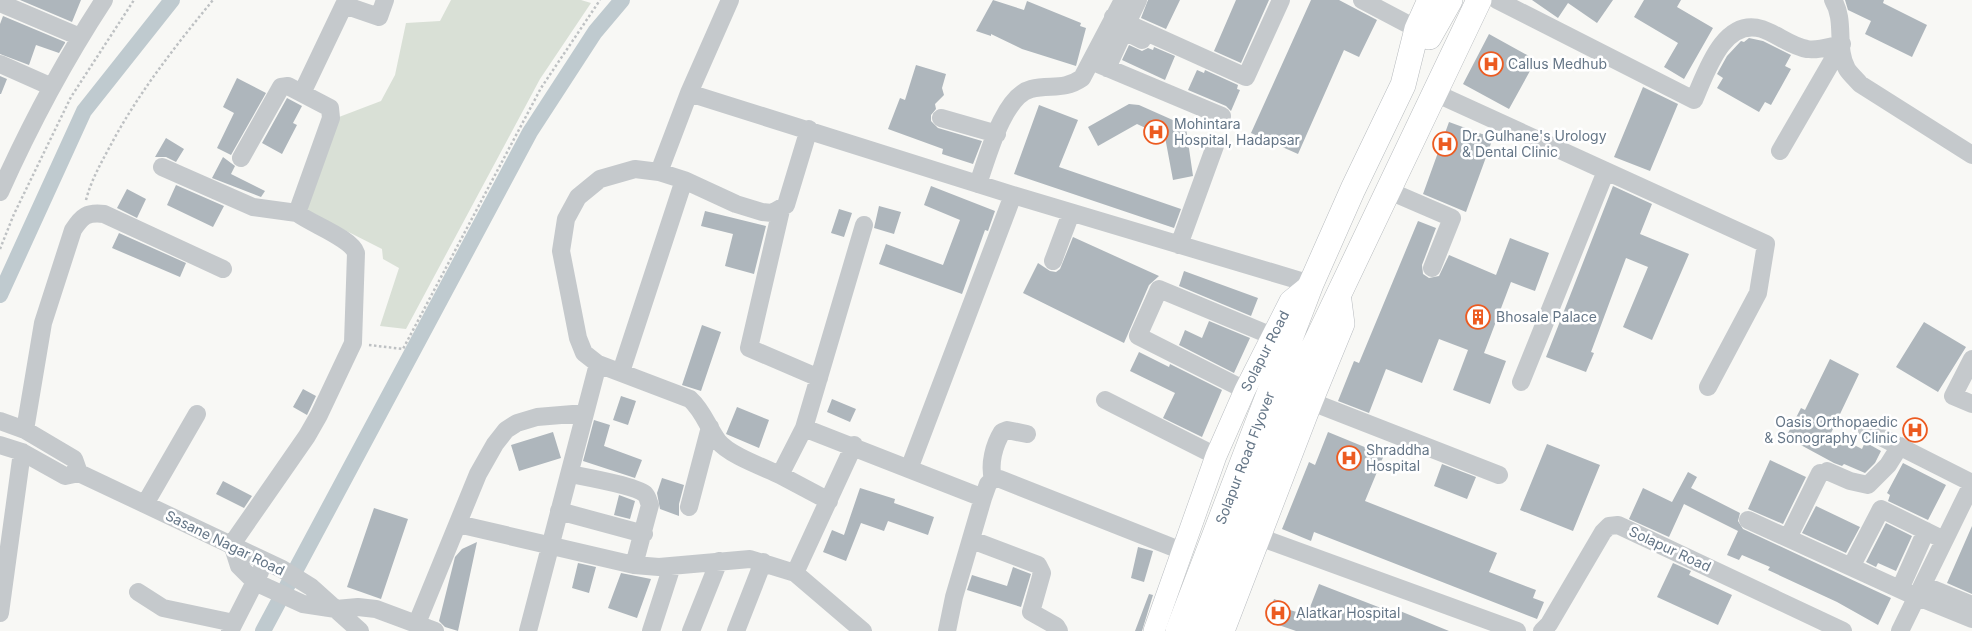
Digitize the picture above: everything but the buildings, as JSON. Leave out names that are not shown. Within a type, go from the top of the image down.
[{"type":"highway","name":"Solapur Road","points":[[1311,284],[1352,189],[1403,85],[1417,29],[1430,0]]},
{"type":"highway","points":[[1403,85],[1450,0]]},
{"type":"highway","points":[[1340,293],[1433,92],[1479,0]]},
{"type":"highway","name":"Solapur Road Flyover","points":[[1178,631],[1311,284]]},
{"type":"highway","name":"Solapur Road Flyover","points":[[1219,631],[1296,384],[1340,293]]},
{"type":"main road","name":"Solapur Road","points":[[1154,631],[1216,456],[1245,390],[1290,301],[1311,284]]},
{"type":"main road","points":[[1219,631],[1259,537],[1344,324],[1340,293]]},
{"type":"street","points":[[0,192],[24,138],[80,37],[104,0]]},
{"type":"street","points":[[302,93],[344,4],[379,17],[385,0]]},
{"type":"street","points":[[658,172],[689,94],[730,0]]},
{"type":"street","points":[[1120,20],[1123,0]]},
{"type":"street","points":[[978,184],[1005,114],[1016,98],[1030,89],[1071,86],[1082,78],[1091,60],[1120,20],[1138,0]]},
{"type":"street","points":[[1120,20],[1246,77],[1282,0]]},
{"type":"street","points":[[1497,0],[1694,100],[1720,47],[1730,35],[1749,27],[1762,29],[1807,49],[1842,44]]},
{"type":"street","points":[[1833,0],[1839,10],[1846,68],[1860,84],[1972,155]]},
{"type":"street","points":[[1365,1],[1417,29]]},
{"type":"street","points":[[0,3],[80,37]]},
{"type":"street","points":[[1107,68],[1124,31],[1240,85]]},
{"type":"street","points":[[1780,151],[1842,44]]},
{"type":"street","points":[[1091,60],[1222,116]]},
{"type":"street","points":[[0,64],[52,87]]},
{"type":"street","points":[[242,158],[281,87],[288,86],[330,108],[332,113],[297,213]]},
{"type":"street","points":[[1433,92],[1766,244],[1758,294],[1708,387]]},
{"type":"street","points":[[689,94],[809,129],[1071,213],[1311,284]]},
{"type":"street","points":[[941,118],[997,134]]},
{"type":"street","points":[[809,129],[790,198],[780,210],[772,213],[748,209],[684,180],[658,172],[635,169],[600,179],[578,197],[566,218],[561,251],[578,338],[584,353],[598,364],[690,399],[701,409],[710,427],[725,448],[829,501]]},
{"type":"street","points":[[1179,245],[1215,146]]},
{"type":"street","points":[[162,167],[253,207],[297,213],[354,248],[353,343],[307,436],[232,544],[239,566],[256,582],[303,604],[336,610],[358,607],[376,609],[434,631]]},
{"type":"street","points":[[1521,382],[1606,171]]},
{"type":"street","points":[[621,372],[684,180]]},
{"type":"street","points":[[1387,190],[1452,218],[1432,268]]},
{"type":"street","points":[[909,469],[1013,195]]},
{"type":"street","points":[[780,210],[749,348],[819,378]]},
{"type":"street","points":[[25,430],[43,323],[73,230],[81,217],[90,212],[104,214],[223,269]]},
{"type":"street","points":[[1053,261],[1071,213]]},
{"type":"street","points":[[780,475],[804,428],[864,225]]},
{"type":"street","points":[[1245,390],[1138,336],[1159,288],[1272,336]]},
{"type":"street","points":[[1972,359],[1953,396],[1972,404]]},
{"type":"street","points":[[528,631],[549,544],[570,474],[572,458],[598,364]]},
{"type":"street","points":[[1105,400],[1216,456]]},
{"type":"street","points":[[1312,402],[1499,475]]},
{"type":"street","points":[[417,623],[478,474],[494,444],[506,430],[517,422],[537,417],[585,413]]},
{"type":"street","points":[[145,504],[197,414]]},
{"type":"street","points":[[0,421],[25,430],[74,458],[79,473]]},
{"type":"street","points":[[689,507],[710,427]]},
{"type":"street","points":[[804,428],[983,498]]},
{"type":"street","points":[[947,631],[954,598],[983,498],[993,479],[990,469],[1002,432],[1007,430],[1027,434]]},
{"type":"street","points":[[1867,430],[1972,484],[1900,631]]},
{"type":"street","name":"Sasane Nagar Road","points":[[0,445],[22,452],[65,476],[79,473],[282,569],[311,587],[360,631]]},
{"type":"street","points":[[795,573],[854,446]]},
{"type":"street","points":[[1788,538],[1823,472],[1850,482],[1868,485],[1888,465],[1900,446]]},
{"type":"street","points":[[0,613],[22,452]]},
{"type":"street","points":[[570,474],[644,493],[650,505],[644,534],[634,565]]},
{"type":"street","points":[[993,479],[1000,478],[1182,551]]},
{"type":"street","points":[[1851,567],[1881,510],[1944,540]]},
{"type":"street","points":[[559,511],[644,534]]},
{"type":"street","points":[[1748,520],[1900,589],[1920,591],[1972,605]]},
{"type":"street","points":[[458,524],[634,565],[672,566],[750,559],[763,562],[795,573],[863,631]]},
{"type":"street","name":"Solapur Road","points":[[1542,631],[1549,624],[1604,532],[1609,526],[1618,525],[1843,631]]},
{"type":"street","points":[[1900,589],[1926,531]]},
{"type":"street","points":[[1259,537],[1517,631]]},
{"type":"street","points":[[972,540],[1038,566],[1042,573],[1031,612],[1056,626],[1059,631]]},
{"type":"street","points":[[138,592],[163,608],[232,627],[266,561]]},
{"type":"street","points":[[690,631],[719,561]]},
{"type":"street","points":[[736,631],[763,562]]},
{"type":"street","points":[[651,631],[672,566]]},
{"type":"street","points":[[1920,591],[1972,619]]},
{"type":"path","points":[[0,249],[14,214],[71,97],[134,0]]},
{"type":"path","points":[[81,217],[92,179],[122,126],[165,58],[213,0]]},
{"type":"path","points":[[353,343],[403,349],[541,88],[600,0]]},
{"type":"shaded area","points":[[451,0],[581,0],[591,3],[540,79],[406,329],[380,326],[399,268],[383,259],[382,249],[309,212],[306,207],[339,117],[381,101],[395,75],[406,23],[440,21]]},
{"type":"waterway","points":[[0,295],[84,111],[172,0]]},
{"type":"waterway","points":[[263,631],[530,132],[595,32],[622,0]]},
{"type":"place","name":"Callus Medhub","points":[[1491,64]]},
{"type":"place","name":"Mohintara Hospital, Hadapsar","points":[[1156,132]]},
{"type":"place","name":"Dr. Gulhane's Urology & Dental Clinic","points":[[1445,144]]},
{"type":"place","name":"Bhosale Palace","points":[[1478,317]]},
{"type":"place","name":"Oasis Orthopaedic & Sonography Clinic","points":[[1915,430]]},
{"type":"place","name":"Shraddha Hospital","points":[[1349,458]]},
{"type":"place","name":"Alatkar Hospital","points":[[1278,613]]}]
